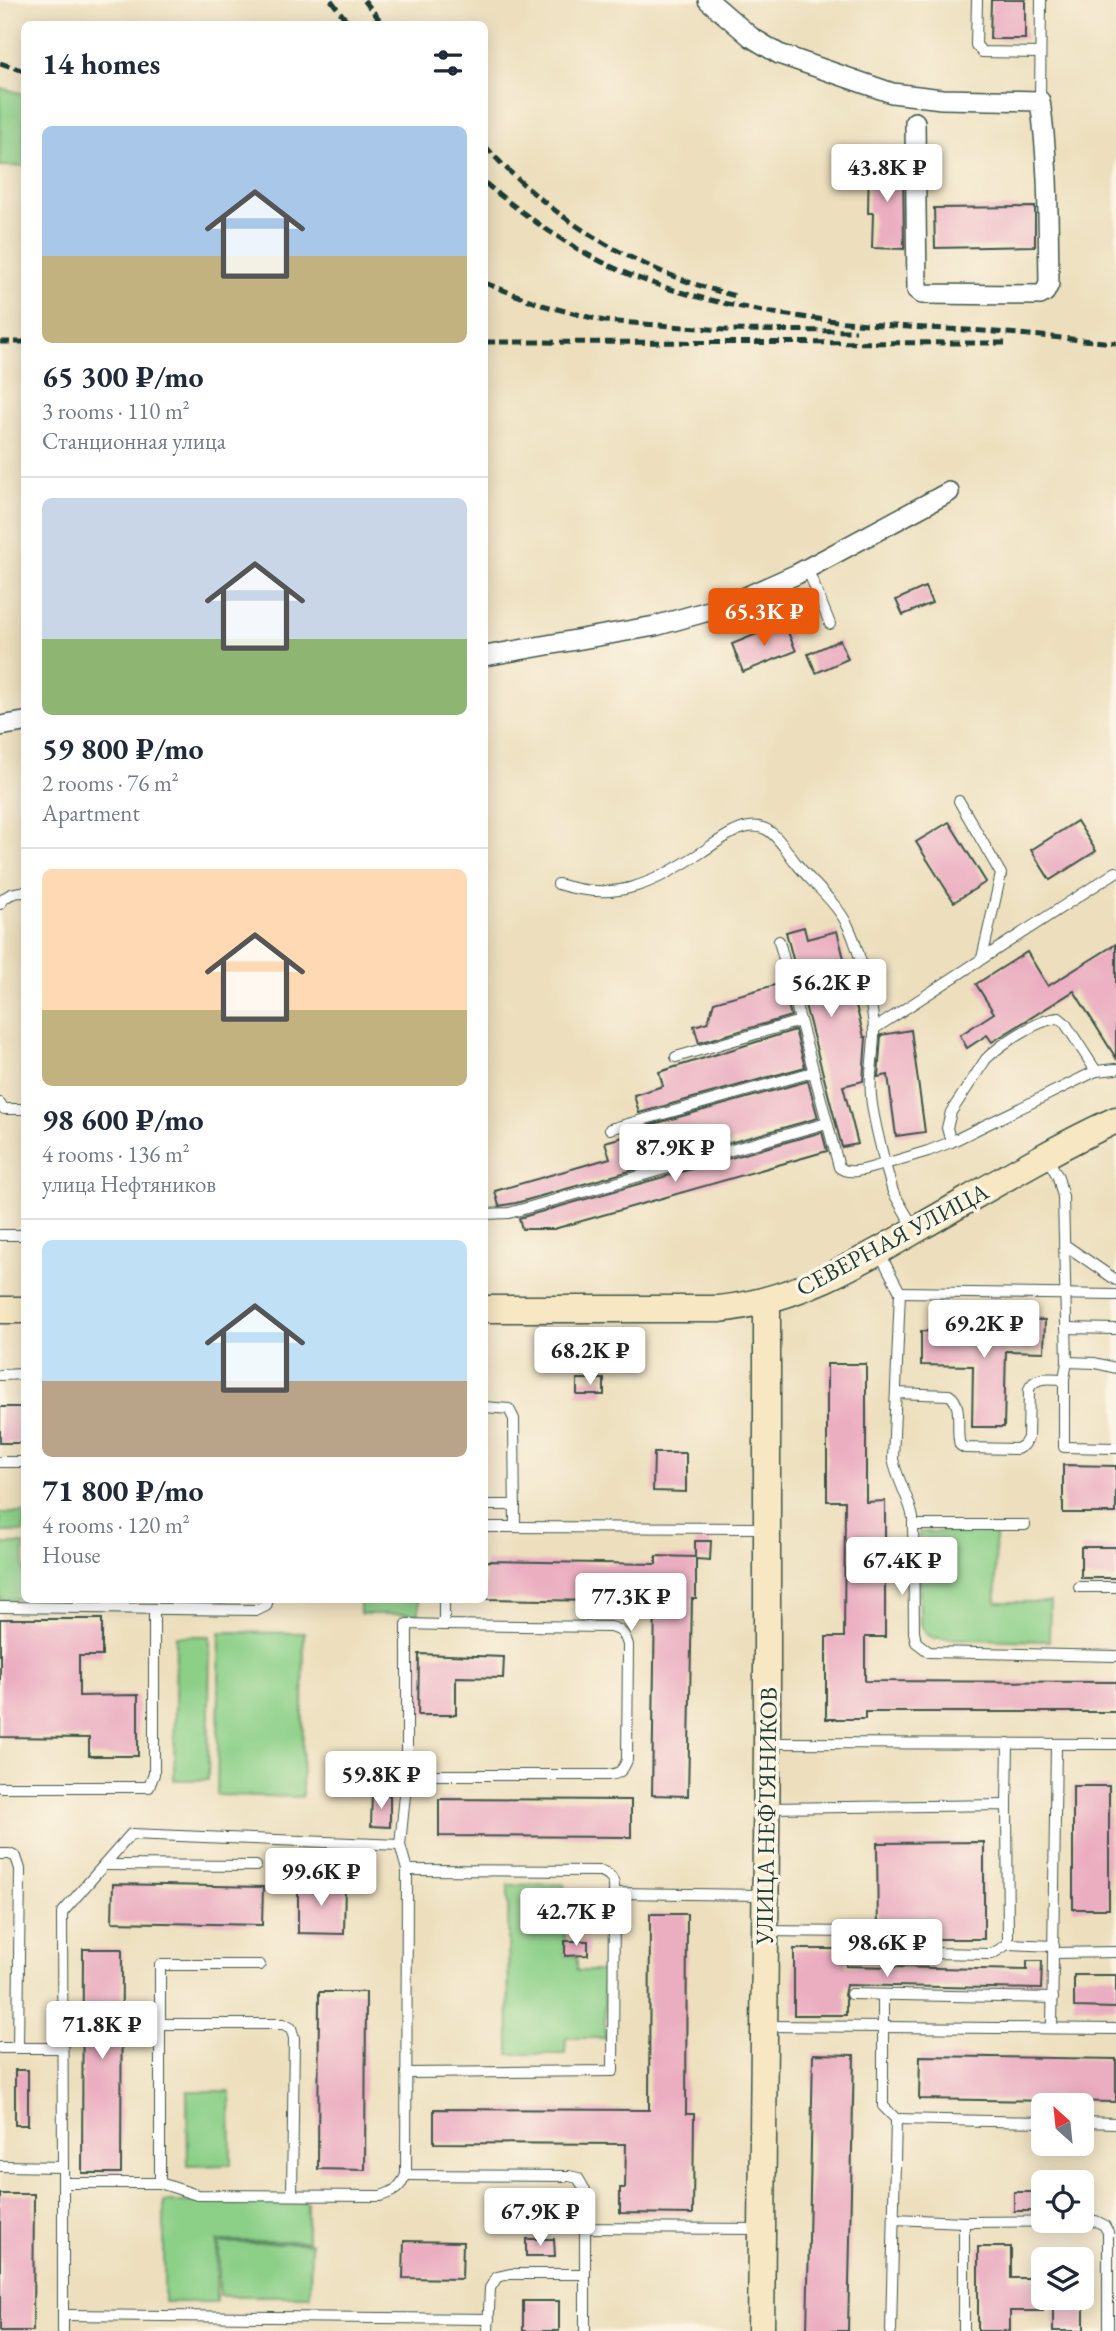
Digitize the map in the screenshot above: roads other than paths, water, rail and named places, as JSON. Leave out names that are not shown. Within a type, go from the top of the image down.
[{"type":"main road","name":"СЕВЕРНАЯ УЛИЦА","points":[[488,1309],[719,1309],[767,1301],[819,1282],[879,1252],[1046,1155],[1116,1120]]},
{"type":"main road","name":"УЛИЦА НЕФТЯНИКОВ","points":[[761,2331],[767,1743],[767,1301]]},
{"type":"main road","points":[[0,1310],[21,1310]]},
{"type":"street","points":[[708,0],[751,37],[779,54],[892,93],[942,99],[1040,101],[1046,158],[1049,284],[1045,292],[1040,295],[922,294],[917,290],[915,122]]},
{"type":"street","points":[[488,655],[686,619],[753,596],[949,492]]},
{"type":"street","points":[[0,726],[21,722]]},
{"type":"lane","points":[[977,0],[976,45],[982,52],[1041,53]]},
{"type":"lane","points":[[1040,101],[1041,0]]},
{"type":"lane","points":[[807,568],[830,624]]},
{"type":"lane","points":[[959,801],[1001,873],[982,958]]},
{"type":"lane","points":[[558,884],[582,891],[600,892],[642,885],[662,877],[734,832],[760,826],[772,831],[846,921],[853,937],[863,970],[874,1029],[871,1097],[885,1164],[893,1192],[916,1230]]},
{"type":"lane","points":[[874,1029],[1116,872]]},
{"type":"lane","points":[[0,904],[3,898],[21,892]]},
{"type":"lane","points":[[779,941],[836,1161],[843,1171],[885,1164],[928,1152],[1096,1071],[1116,1069]]},
{"type":"lane","points":[[951,1142],[947,1128],[951,1112],[986,1059],[993,1051],[1042,1021],[1059,1018],[1065,1023],[1096,1071]]},
{"type":"lane","points":[[676,1057],[800,1021]]},
{"type":"lane","points":[[610,1129],[813,1072]]},
{"type":"lane","points":[[0,1103],[4,1109],[21,1109]]},
{"type":"lane","points":[[488,1214],[509,1213],[827,1123]]},
{"type":"lane","points":[[1046,1155],[1061,1186],[1065,1245],[1067,1362],[1064,1379],[1064,1447],[1116,1448]]},
{"type":"lane","points":[[0,1235],[21,1235]]},
{"type":"lane","points":[[1065,1245],[1116,1280]]},
{"type":"lane","points":[[879,1252],[900,1292],[893,1459],[895,1474],[911,1503],[916,1642],[929,1652],[943,1653],[1116,1656]]},
{"type":"lane","points":[[900,1292],[1116,1295]]},
{"type":"lane","points":[[1066,1328],[1116,1329]]},
{"type":"lane","points":[[1067,1362],[1095,1363],[1116,1368]]},
{"type":"lane","points":[[0,1375],[21,1374]]},
{"type":"lane","points":[[896,1394],[949,1395],[955,1398],[957,1405],[957,1437],[960,1445],[965,1448],[1017,1449],[1024,1445],[1028,1438],[1031,1383],[1037,1380],[1064,1379]]},
{"type":"lane","points":[[488,1407],[509,1409],[514,1419],[515,1527]]},
{"type":"lane","points":[[0,1462],[21,1462]]},
{"type":"lane","points":[[488,1505],[515,1505]]},
{"type":"lane","points":[[913,1525],[1025,1525]]},
{"type":"lane","points":[[488,1527],[768,1528]]},
{"type":"lane","points":[[1079,1587],[1116,1587]]},
{"type":"lane","points":[[0,1607],[258,1610],[267,1603]]},
{"type":"lane","points":[[444,1603],[444,1625]]},
{"type":"lane","points":[[0,1787],[149,1787],[154,1774],[154,1610]]},
{"type":"lane","points":[[63,2183],[160,2183],[197,2195],[380,2196],[394,2193],[406,2175],[407,1870],[400,1845],[407,1775],[407,1624],[619,1629],[626,1635],[627,1760],[624,1769],[617,1775],[407,1775]]},
{"type":"lane","points":[[767,1743],[1116,1744]]},
{"type":"lane","points":[[1008,1743],[1008,1944]]},
{"type":"lane","points":[[1052,2028],[1056,1744]]},
{"type":"lane","points":[[766,1808],[1007,1805]]},
{"type":"lane","points":[[63,2331],[62,1913],[131,1834],[400,1845]]},
{"type":"lane","points":[[0,1854],[16,1857],[20,1869],[18,2048]]},
{"type":"lane","points":[[104,1865],[256,1866]]},
{"type":"lane","points":[[406,2073],[613,2071],[614,1893],[612,1879],[601,1871],[407,1870]]},
{"type":"lane","points":[[614,1893],[765,1895]]},
{"type":"lane","points":[[764,1931],[855,1931],[856,1942],[860,1949],[866,1952],[992,1954],[1008,1944],[1116,1952]]},
{"type":"lane","points":[[160,2183],[160,1965],[260,1965]]},
{"type":"lane","points":[[851,1994],[1053,1998]]},
{"type":"lane","points":[[883,1994],[883,2106],[896,2119],[1031,2122]]},
{"type":"lane","points":[[160,2024],[284,2024],[291,2028],[294,2038],[292,2195]]},
{"type":"lane","points":[[763,2026],[1116,2029]]},
{"type":"lane","points":[[0,2048],[62,2048]]},
{"type":"lane","points":[[891,2331],[896,2119]]},
{"type":"lane","points":[[1094,2122],[1116,2123]]},
{"type":"lane","points":[[0,2166],[63,2167]]},
{"type":"lane","points":[[406,2175],[578,2178],[585,2190],[584,2331]]},
{"type":"lane","points":[[894,2219],[964,2222],[1096,2221],[1104,2225],[1108,2232],[1108,2331]]},
{"type":"lane","points":[[964,2222],[964,2331]]},
{"type":"lane","points":[[585,2228],[761,2229]]},
{"type":"lane","points":[[488,2331],[490,2288],[497,2277],[510,2274],[585,2274]]},
{"type":"lane","points":[[63,2315],[489,2319]]},
{"type":"railway","points":[[331,0],[347,21]]},
{"type":"railway","points":[[364,0],[381,21]]},
{"type":"railway","points":[[0,63],[21,70]]},
{"type":"railway","points":[[488,149],[539,198],[599,240],[665,273],[736,296]]},
{"type":"railway","points":[[488,185],[539,224],[597,259],[638,278],[718,302],[842,322],[1116,343]]},
{"type":"railway","points":[[488,284],[542,305],[604,321],[724,330],[856,331]]},
{"type":"railway","points":[[0,342],[21,342]]},
{"type":"railway","points":[[488,342],[1006,343]]}]
